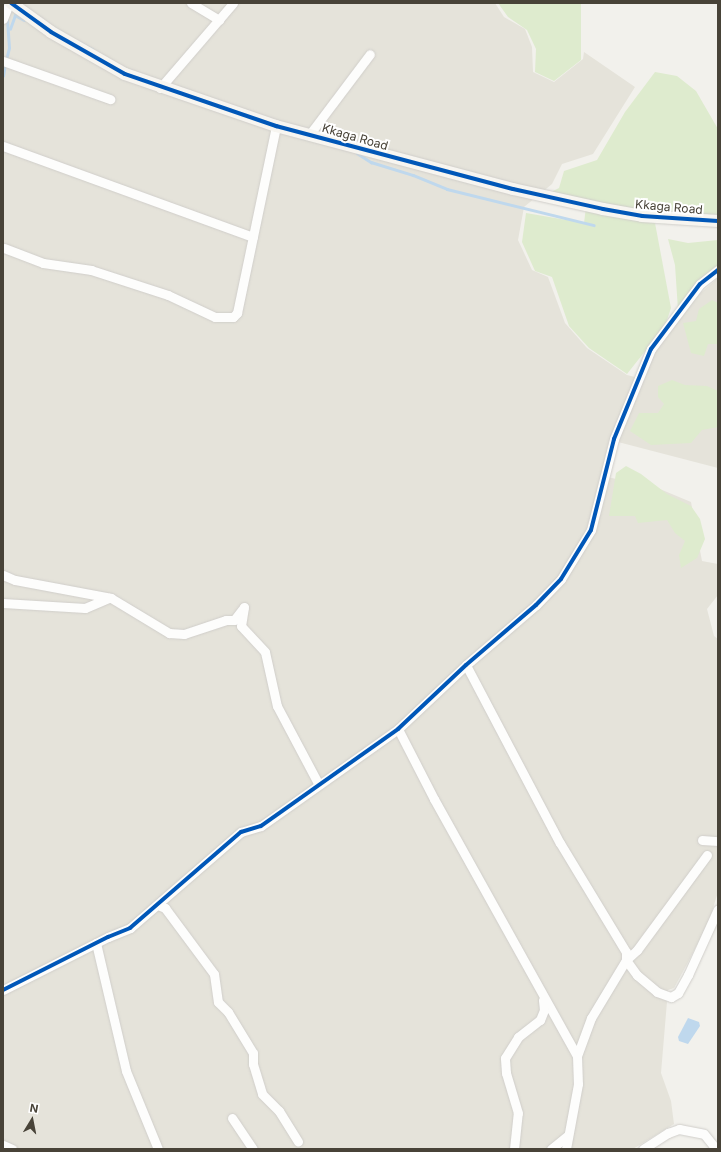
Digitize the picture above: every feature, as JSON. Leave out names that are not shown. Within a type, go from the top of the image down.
[{"type":"street","points":[[3,19],[10,3]]},
{"type":"street","name":"Kkaga Road","points":[[10,3],[57,36],[125,74],[160,88],[276,126],[513,189],[603,209],[642,216],[718,221]]},
{"type":"street","points":[[191,3],[219,20]]},
{"type":"street","points":[[160,88],[233,3]]},
{"type":"street","points":[[309,135],[370,54]]},
{"type":"street","points":[[3,61],[110,99]]},
{"type":"street","points":[[4,248],[42,263],[91,270],[168,295],[215,317],[226,319],[233,318],[237,313],[276,126]]},
{"type":"street","points":[[3,146],[253,236]]},
{"type":"street","points":[[3,990],[96,943],[130,928],[241,832],[261,826],[318,784],[398,729],[466,665],[536,605],[561,579],[582,547],[591,530],[612,445],[642,367],[651,349],[700,284],[718,270]]},
{"type":"street","points":[[3,575],[15,580],[111,598],[169,632],[184,634],[226,620],[234,620],[244,607],[241,626],[265,652],[277,706],[318,784]]},
{"type":"street","points":[[3,603],[85,608],[111,598]]},
{"type":"street","points":[[466,665],[560,843],[622,946],[626,960],[637,975],[657,992],[674,996],[678,993],[688,975],[718,909]]},
{"type":"street","points":[[398,729],[543,997],[577,1056]]},
{"type":"street","points":[[702,840],[718,841]]},
{"type":"street","points":[[566,1149],[567,1136],[578,1084],[577,1056],[592,1018],[626,960],[637,950],[707,855]]},
{"type":"street","points":[[158,905],[165,908],[214,974],[218,1002],[228,1012],[253,1053],[253,1064],[262,1094],[279,1111],[298,1141]]},
{"type":"street","points":[[96,943],[126,1071],[158,1149]]},
{"type":"street","points":[[516,1147],[518,1114],[506,1073],[505,1058],[518,1037],[540,1020],[544,1010],[543,997]]},
{"type":"street","points":[[232,1118],[253,1149]]},
{"type":"street","points":[[643,1149],[668,1133],[679,1129],[704,1134],[716,1149]]},
{"type":"street","points":[[550,1149],[567,1136]]},
{"type":"street","points":[[3,1145],[12,1149]]},
{"type":"shaded area","points":[[3,3],[495,3],[504,17],[525,29],[532,47],[533,72],[554,82],[583,59],[584,52],[635,87],[593,154],[562,164],[552,184],[524,207],[518,240],[532,270],[548,277],[565,323],[587,348],[627,375],[639,378],[655,351],[697,296],[718,278],[718,468],[618,442],[607,477],[655,487],[691,502],[702,561],[718,564],[718,595],[707,609],[714,636],[718,639],[718,892],[709,921],[674,988],[668,990],[661,1073],[671,1101],[674,1124],[633,1149],[3,1149]]},
{"type":"green space","points":[[498,3],[581,3],[581,60],[554,81],[535,72],[536,49],[527,30],[508,17]]},
{"type":"green space","points":[[655,72],[677,76],[696,91],[718,129],[718,226],[655,223],[671,308],[665,326],[627,374],[589,348],[569,326],[552,277],[535,271],[522,242],[526,213],[584,223],[586,207],[543,196],[559,188],[564,171],[597,160],[625,112]]},
{"type":"green space","points":[[668,239],[688,243],[718,240],[718,269],[678,310],[675,265]]},
{"type":"green space","points":[[712,300],[718,303],[718,344],[708,344],[704,356],[691,353],[683,323],[696,321],[699,309]]},
{"type":"green space","points":[[672,380],[685,385],[707,386],[718,391],[718,427],[702,430],[691,443],[651,445],[630,431],[639,413],[658,413],[664,404],[658,397],[658,386]]},
{"type":"green space","points":[[626,466],[641,474],[667,494],[691,506],[700,519],[705,539],[697,558],[681,568],[679,555],[685,541],[675,533],[667,520],[638,523],[635,516],[609,516],[616,473]]},
{"type":"water","points":[[688,1018],[699,1022],[700,1026],[688,1044],[679,1041],[678,1037]]},
{"type":"waterway","points":[[10,29],[15,15],[24,20]]},
{"type":"waterway","points":[[6,60],[9,48],[7,19]]},
{"type":"waterway","points":[[79,42],[92,49]]},
{"type":"waterway","points":[[3,76],[5,65]]},
{"type":"waterway","points":[[357,153],[371,162],[413,175],[447,189],[594,225]]},
{"type":"cycle path","points":[[11,3],[51,32],[125,74],[276,126],[513,189],[603,209],[642,216],[718,221]]},
{"type":"cycle path","points":[[3,990],[108,937],[130,928],[241,832],[261,826],[398,729],[466,665],[536,605],[561,579],[591,530],[614,439],[651,349],[700,284],[718,270]]}]
